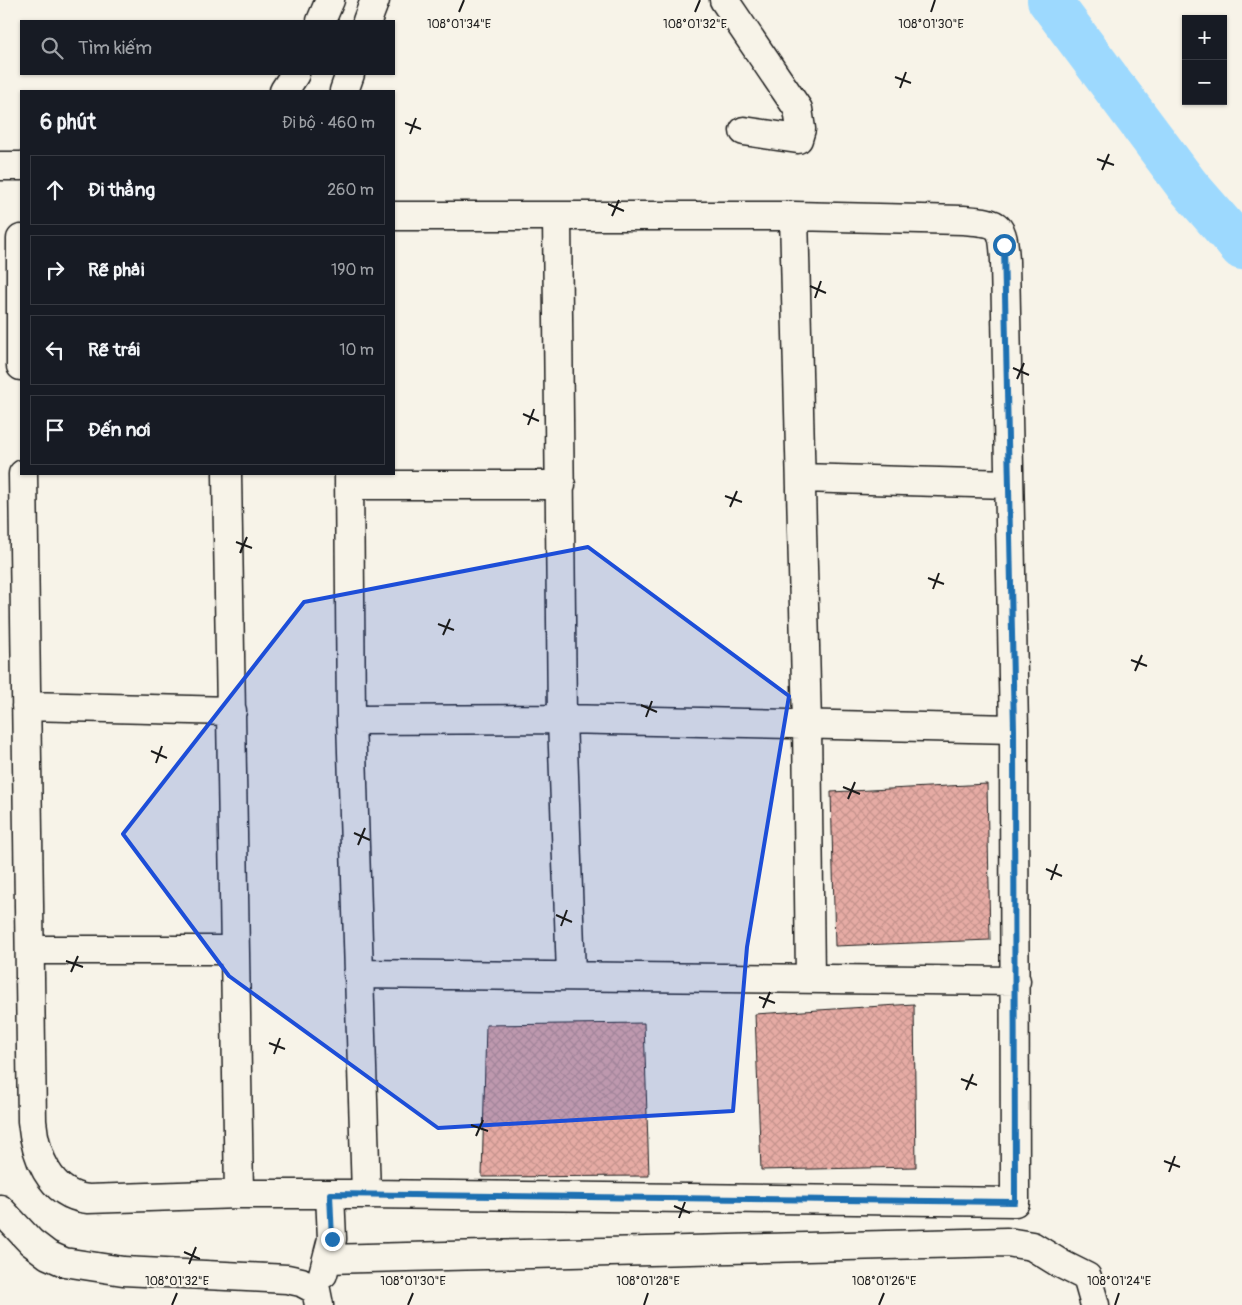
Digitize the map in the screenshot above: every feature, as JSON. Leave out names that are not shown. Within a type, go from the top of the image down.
[{"type":"lane","points":[[322,20],[330,0]]},
{"type":"lane","points":[[367,20],[375,0]]},
{"type":"lane","points":[[724,0],[798,110],[801,129],[798,139],[744,131]]},
{"type":"lane","points":[[285,90],[294,75]]},
{"type":"lane","points":[[344,90],[350,75]]},
{"type":"lane","points":[[0,166],[20,166]]},
{"type":"lane","points":[[23,475],[33,1130],[37,1154],[50,1176],[69,1194],[88,1199],[239,1194],[366,1194],[1015,1202],[1014,730],[1004,245],[997,226],[991,222],[963,220],[794,216],[395,216]]},
{"type":"lane","points":[[794,216],[810,978]]},
{"type":"lane","points":[[557,217],[562,719],[570,975]]},
{"type":"lane","points":[[227,475],[239,1194]]},
{"type":"lane","points":[[800,478],[1008,484]]},
{"type":"lane","points":[[366,1194],[351,720],[349,480],[561,485]]},
{"type":"lane","points":[[26,706],[232,711]]},
{"type":"lane","points":[[351,720],[562,719],[1014,730]]},
{"type":"lane","points":[[30,950],[234,950]]},
{"type":"lane","points":[[358,974],[1016,981]]},
{"type":"lane","points":[[0,1209],[31,1242],[48,1255],[64,1262],[123,1271],[287,1279],[301,1282],[318,1297],[332,1239],[330,1194]]},
{"type":"lane","points":[[327,1259],[1007,1242],[1032,1246],[1087,1277],[1096,1305]]},
{"type":"highlighted area","points":[[588,547],[789,696],[747,947],[733,1111],[438,1128],[229,976],[123,834],[304,602]]},
{"type":"building","points":[[987,784],[990,940],[835,946],[831,792]]},
{"type":"building","points":[[914,1004],[916,1167],[761,1170],[755,1014]]},
{"type":"building","points":[[644,1023],[649,1176],[482,1177],[486,1025]]},
{"type":"waterway","points":[[1049,0],[1187,185],[1242,248]]},
{"type":"route","points":[[332,1239],[330,1194],[1015,1202],[1014,730],[1004,245]]}]
